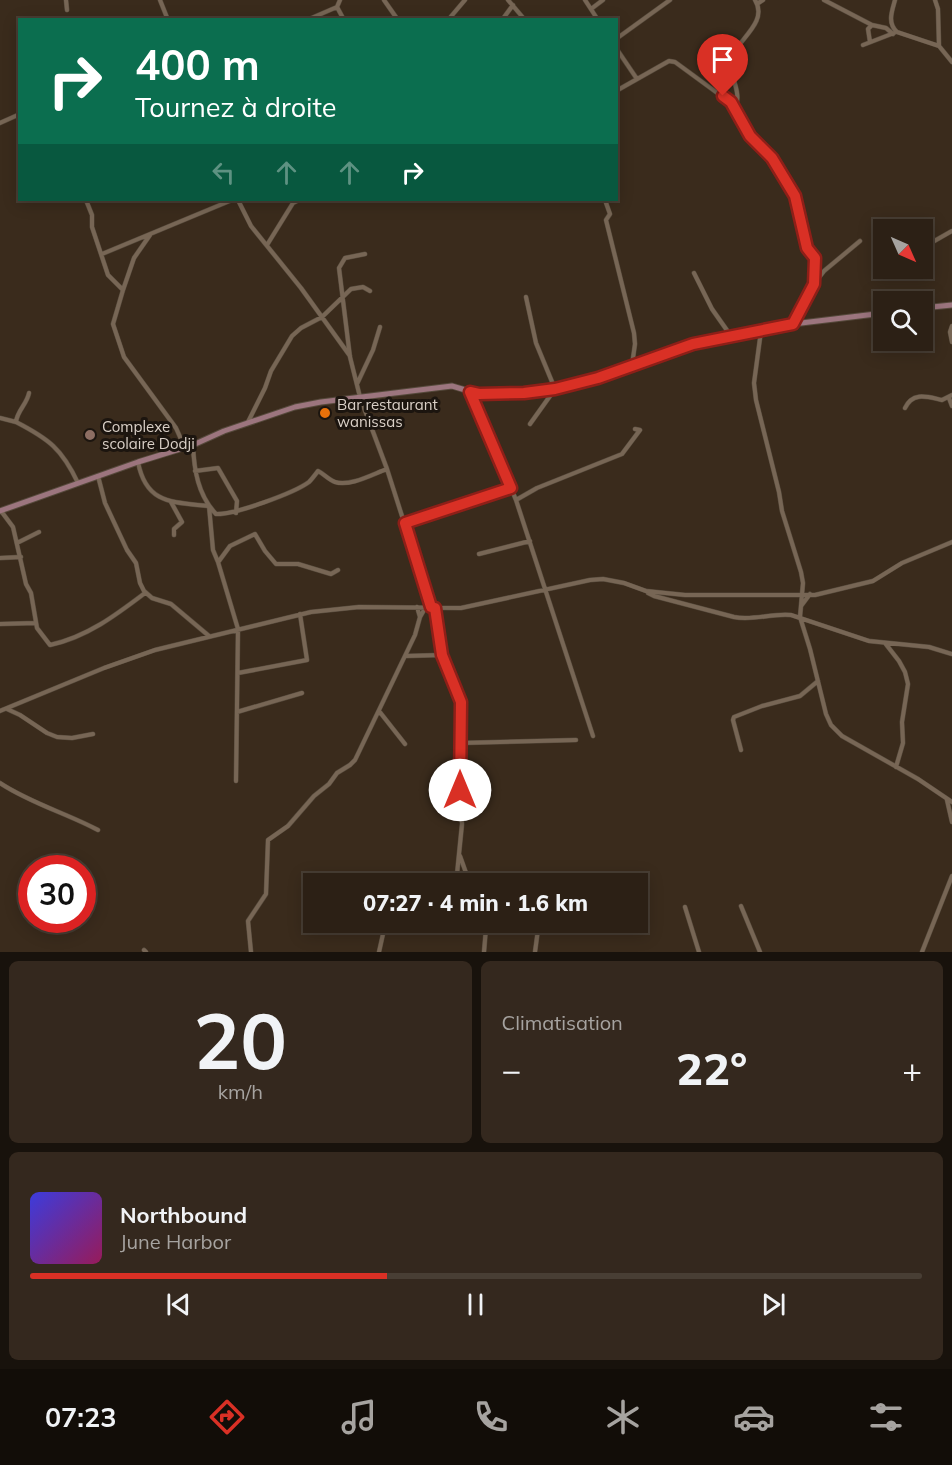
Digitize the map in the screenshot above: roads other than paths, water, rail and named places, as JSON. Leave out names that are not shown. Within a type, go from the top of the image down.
[{"type":"main road","points":[[933,307],[952,305]]},
{"type":"main road","points":[[0,511],[138,462],[185,448],[224,431],[295,406],[452,386],[479,394],[524,393],[555,389],[598,378],[693,344],[793,324],[873,314]]},
{"type":"street","points":[[66,0],[67,10]]},
{"type":"street","points":[[160,0],[167,18]]},
{"type":"street","points":[[312,18],[337,7],[340,0]]},
{"type":"street","points":[[384,0],[397,18]]},
{"type":"street","points":[[450,18],[465,0]]},
{"type":"street","points":[[508,0],[523,18]]},
{"type":"street","points":[[585,0],[597,18]]},
{"type":"street","points":[[591,9],[603,0]]},
{"type":"street","points":[[618,38],[670,0]]},
{"type":"street","points":[[735,110],[738,93],[730,69],[731,59],[755,24],[756,2],[763,0]]},
{"type":"street","points":[[824,0],[872,25],[939,46],[952,62]]},
{"type":"street","points":[[895,0],[891,24],[895,33]]},
{"type":"street","points":[[935,0],[938,9],[939,46]]},
{"type":"street","points":[[504,18],[513,6]]},
{"type":"street","points":[[337,7],[343,18]]},
{"type":"street","points":[[870,42],[868,29],[872,25]]},
{"type":"street","points":[[863,45],[895,33]]},
{"type":"street","points":[[618,51],[637,79]]},
{"type":"street","points":[[618,90],[669,61],[675,62],[731,102],[750,136],[772,158],[795,196],[807,248],[815,258],[814,284]]},
{"type":"street","points":[[0,123],[18,115]]},
{"type":"street","points":[[86,201],[92,215],[92,227],[108,275],[123,290]]},
{"type":"street","points":[[102,254],[230,201]]},
{"type":"street","points":[[238,201],[245,216],[350,357]]},
{"type":"street","points":[[267,245],[293,203],[297,201]]},
{"type":"street","points":[[605,201],[610,213],[606,220],[634,333],[632,365]]},
{"type":"street","points":[[933,242],[952,231]]},
{"type":"street","points":[[151,233],[134,258],[113,324],[124,357],[176,428],[185,448]]},
{"type":"street","points":[[793,324],[814,284],[833,261],[860,241]]},
{"type":"street","points":[[365,254],[345,258],[339,271],[350,357],[360,397],[387,469],[433,607],[442,655],[461,702],[459,772],[462,824],[457,873]]},
{"type":"street","points":[[694,273],[712,309],[731,336]]},
{"type":"street","points":[[247,423],[289,339],[301,328],[322,317],[343,296],[356,287],[366,287],[370,291]]},
{"type":"street","points":[[526,297],[536,343],[555,389],[530,424]]},
{"type":"street","points":[[952,326],[950,332],[952,342]]},
{"type":"street","points":[[357,384],[373,350],[380,327]]},
{"type":"street","points":[[761,331],[754,383],[756,400],[782,511],[801,572],[800,616],[826,714],[831,725],[842,736],[950,800],[952,822]]},
{"type":"street","points":[[470,392],[516,500],[593,736]]},
{"type":"street","points":[[16,422],[29,393]]},
{"type":"street","points":[[905,408],[911,400],[923,395],[942,400],[950,397],[952,406]]},
{"type":"street","points":[[0,418],[16,422],[57,447],[78,483]]},
{"type":"street","points":[[516,500],[537,488],[622,454],[640,430],[635,429]]},
{"type":"street","points":[[193,445],[195,471],[208,506],[213,550],[238,629],[236,781]]},
{"type":"street","points":[[138,462],[140,471],[152,493],[171,501],[208,506],[216,514],[236,513],[296,489],[310,481],[318,471],[334,482],[341,482],[359,479],[387,469]]},
{"type":"street","points":[[195,471],[218,468],[237,501],[236,513]]},
{"type":"street","points":[[97,476],[105,503],[126,550],[136,563],[140,583],[145,593],[152,598],[171,604],[210,636]]},
{"type":"street","points":[[405,523],[511,488]]},
{"type":"street","points":[[171,501],[182,522],[174,529],[174,535]]},
{"type":"street","points":[[0,511],[13,527],[26,584],[32,593],[37,628],[50,645],[69,641],[110,620],[145,593]]},
{"type":"street","points":[[17,543],[39,532]]},
{"type":"street","points":[[218,562],[232,544],[255,534],[262,548],[276,564],[298,564],[331,574],[338,570]]},
{"type":"street","points":[[480,554],[530,541]]},
{"type":"street","points":[[646,591],[685,595],[827,593],[873,581],[902,563],[952,542]]},
{"type":"street","points":[[0,558],[21,557]]},
{"type":"street","points":[[0,711],[155,650],[300,614],[334,608],[461,608],[603,579],[624,583],[654,596],[740,618],[778,614],[800,616],[869,641],[929,647],[952,654]]},
{"type":"street","points":[[800,606],[810,594]]},
{"type":"street","points":[[417,607],[420,617]]},
{"type":"street","points":[[251,952],[248,921],[266,894],[268,840],[288,826],[337,773],[355,760],[405,656],[420,617],[424,610],[433,607]]},
{"type":"street","points":[[238,674],[308,660],[300,614]]},
{"type":"street","points":[[0,624],[36,623]]},
{"type":"street","points":[[885,643],[899,661],[908,684],[902,723],[903,743],[896,767]]},
{"type":"street","points":[[405,656],[442,655]]},
{"type":"street","points":[[741,750],[734,717],[762,706],[800,696],[818,681]]},
{"type":"street","points":[[237,712],[302,693]]},
{"type":"street","points":[[6,709],[57,737],[72,738],[93,734]]},
{"type":"street","points":[[379,711],[405,744]]},
{"type":"street","points":[[460,743],[576,740]]},
{"type":"street","points":[[0,783],[18,795],[74,817],[98,830]]},
{"type":"street","points":[[458,852],[466,873]]},
{"type":"street","points":[[922,952],[952,876]]},
{"type":"street","points":[[741,906],[760,952]]},
{"type":"street","points":[[685,907],[699,952]]},
{"type":"street","points":[[379,952],[383,933]]},
{"type":"street","points":[[484,952],[486,933]]},
{"type":"street","points":[[535,952],[538,933]]},
{"type":"place","name":"Bar restaurant wanissas","points":[[325,413]]},
{"type":"place","name":"Complexe scolaire Dodji","points":[[90,435]]}]
